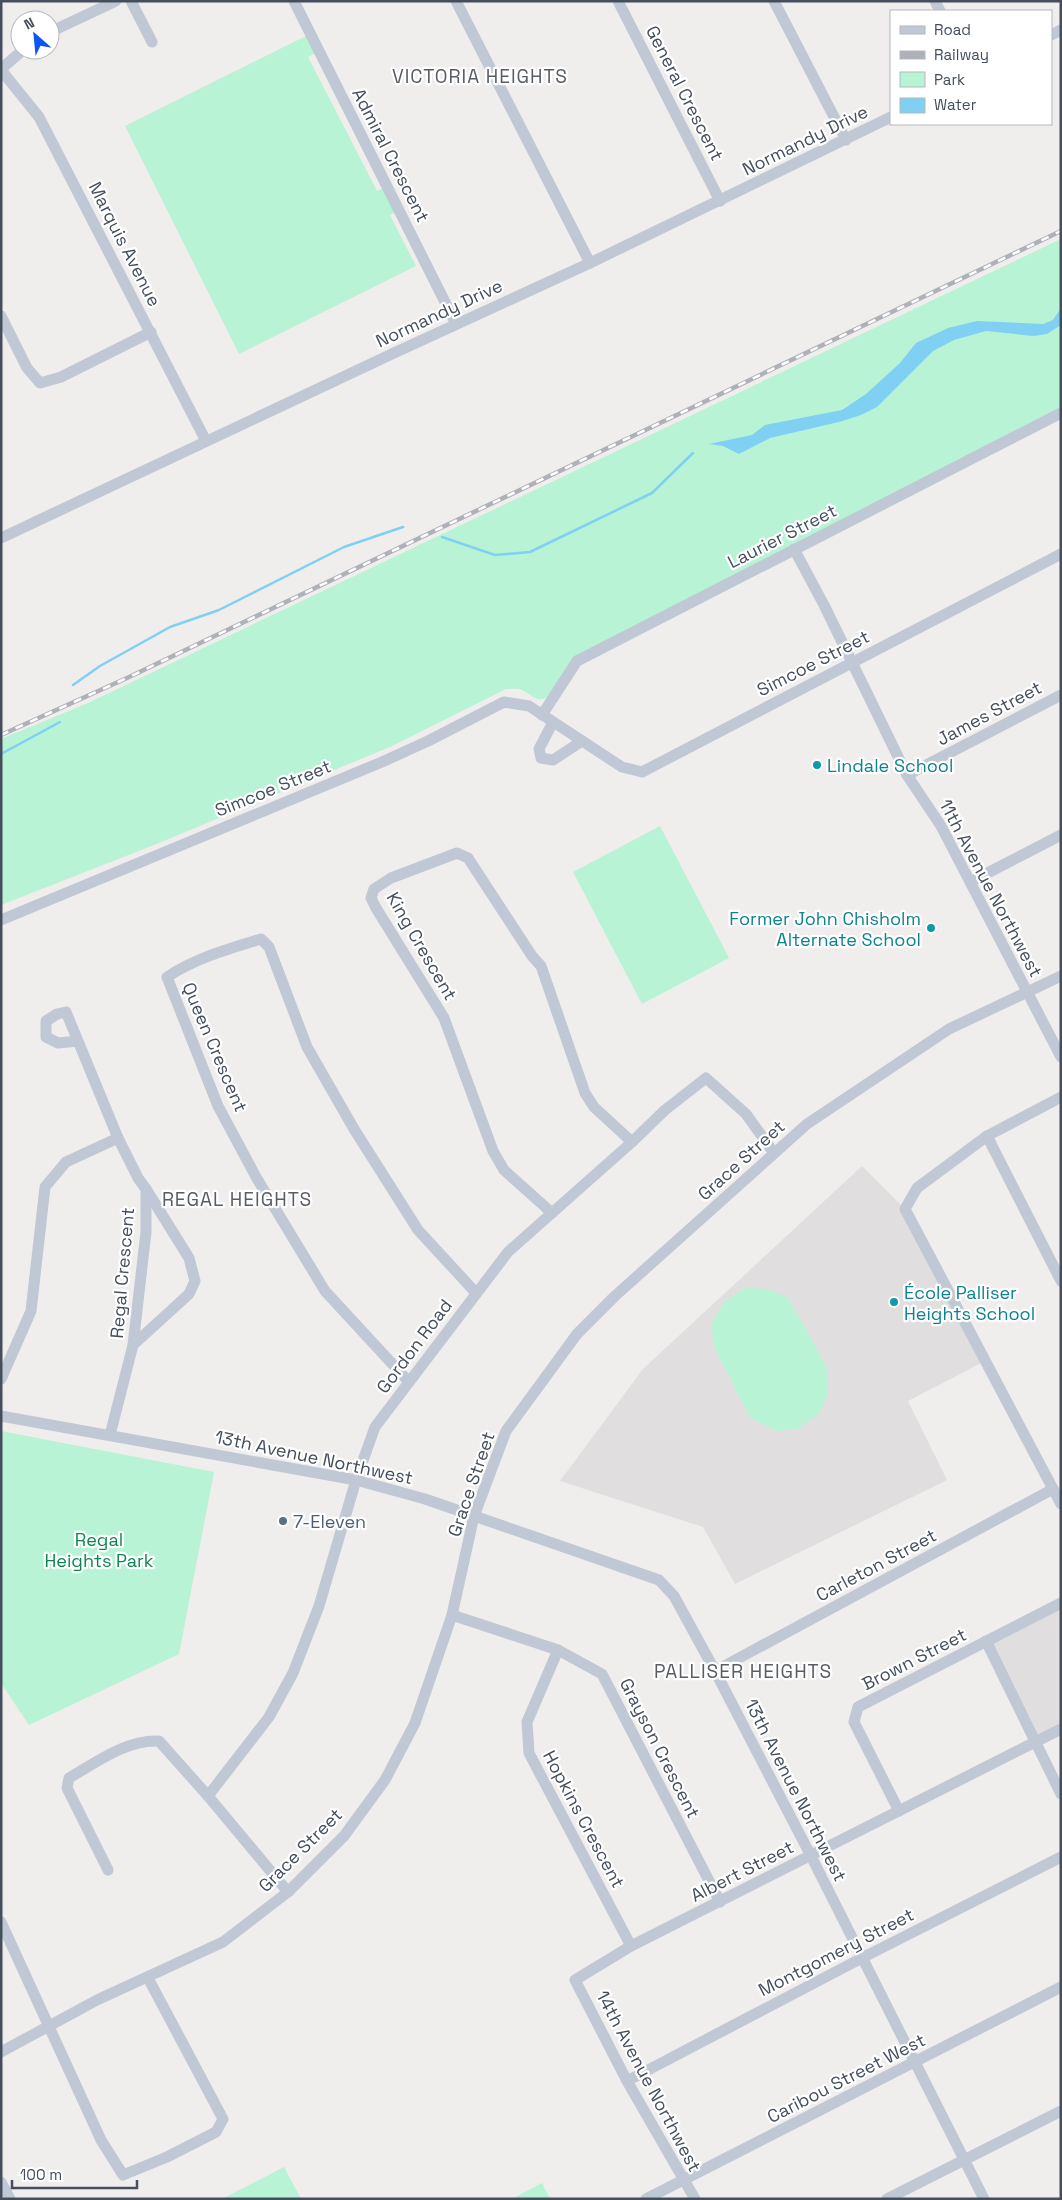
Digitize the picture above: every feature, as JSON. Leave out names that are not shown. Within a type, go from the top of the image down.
[{"type":"street","points":[[60,27],[116,1]]},
{"type":"street","points":[[131,1],[152,42]]},
{"type":"street","name":"Admiral Crescent","points":[[294,1],[456,324]]},
{"type":"street","points":[[456,1],[590,264]]},
{"type":"street","name":"General Crescent","points":[[618,1],[720,201]]},
{"type":"street","points":[[774,1],[846,140]]},
{"type":"street","points":[[1,70],[12,60]]},
{"type":"street","name":"Marquis Avenue","points":[[1,70],[39,117],[206,441]]},
{"type":"street","name":"Normandy Drive","points":[[1,538],[456,324],[590,264],[890,118]]},
{"type":"street","points":[[1,316],[27,368],[40,383],[61,377],[151,332]]},
{"type":"street","name":"Laurier Street","points":[[542,715],[577,661],[1061,413]]},
{"type":"street","name":"11th Avenue Northwest","points":[[794,549],[824,605],[907,775],[941,826],[1061,1057]]},
{"type":"street","name":"Simcoe Street","points":[[1,920],[382,762],[504,702],[529,706],[622,767],[642,772],[1061,554]]},
{"type":"street","name":"James Street","points":[[907,775],[1061,695]]},
{"type":"street","points":[[553,722],[538,749],[541,758],[553,760],[582,741]]},
{"type":"street","points":[[970,882],[1061,835]]},
{"type":"street","name":"King Crescent","points":[[552,1214],[504,1170],[493,1152],[444,1018],[376,908],[371,898],[374,889],[391,878],[457,853],[468,858],[532,956],[541,966],[589,1101],[632,1142]]},
{"type":"street","name":"Queen Crescent","points":[[409,1382],[326,1291],[256,1177],[218,1106],[167,977],[183,966],[212,953],[261,938],[269,947],[307,1047],[364,1145],[418,1230],[476,1293]]},
{"type":"street","name":"Grace Street","points":[[1,2052],[50,2028],[97,2000],[223,1942],[288,1892],[344,1836],[385,1780],[415,1723],[452,1615],[474,1516],[506,1431],[577,1334],[615,1296],[807,1124],[949,1029],[1061,976]]},
{"type":"street","name":"Regal Crescent","points":[[78,1040],[118,1138],[138,1178],[146,1189],[146,1232],[134,1344],[110,1435]]},
{"type":"street","name":"Gordon Road","points":[[208,1796],[269,1717],[293,1673],[319,1606],[356,1480],[375,1427],[508,1252],[632,1142],[665,1110],[706,1078],[746,1114],[774,1153]]},
{"type":"street","points":[[1061,1097],[987,1136],[917,1188],[905,1208],[1061,1504]]},
{"type":"street","points":[[987,1136],[1061,1281]]},
{"type":"street","points":[[1,1379],[31,1311],[46,1187],[66,1162],[118,1138]]},
{"type":"street","points":[[134,1344],[189,1294],[195,1281],[189,1258],[146,1189]]},
{"type":"street","name":"13th Avenue Northwest","points":[[1,1416],[356,1480],[425,1498],[659,1580],[674,1596],[715,1671],[811,1856],[984,2199]]},
{"type":"street","name":"Carleton Street","points":[[715,1671],[1053,1489]]},
{"type":"street","name":"Brown Street","points":[[899,1811],[854,1722],[858,1707],[1061,1603]]},
{"type":"street","name":"Grayson Crescent","points":[[452,1615],[558,1650],[602,1674],[720,1902]]},
{"type":"street","points":[[986,1641],[1061,1794]]},
{"type":"street","name":"Hopkins Crescent","points":[[558,1650],[527,1722],[529,1753],[631,1946]]},
{"type":"street","name":"Albert Street","points":[[575,1980],[631,1946],[1061,1729]]},
{"type":"street","points":[[108,1870],[67,1788],[69,1778],[105,1757],[145,1740],[159,1742],[208,1796],[288,1892]]},
{"type":"street","name":"Montgomery Street","points":[[628,2081],[862,1958],[1061,1857]]},
{"type":"street","points":[[1,1922],[101,2140],[123,2175],[167,2157],[216,2132],[223,2119],[148,1978]]},
{"type":"street","name":"14th Avenue Northwest","points":[[575,1980],[682,2180],[695,2199]]},
{"type":"street","name":"Caribou Street West","points":[[646,2199],[1061,1987]]},
{"type":"street","points":[[887,2199],[1061,2110]]},
{"type":"street","points":[[1,2182],[10,2199]]},
{"type":"shaded area","points":[[862,1166],[905,1209],[987,1360],[908,1401],[947,1480],[735,1584],[703,1527],[560,1481],[643,1369]]},
{"type":"shaded area","points":[[1061,1603],[1061,1729],[1036,1742],[986,1641]]},
{"type":"green space","points":[[308,35],[316,53],[308,57],[377,191],[385,187],[397,211],[390,215],[416,266],[239,354],[125,126]]},
{"type":"green space","points":[[1061,239],[1061,409],[577,657],[548,697],[544,699],[537,699],[520,689],[506,689],[392,746],[159,843],[1,905],[1,739],[88,703]]},
{"type":"green space","points":[[660,826],[729,958],[642,1004],[573,872]]},
{"type":"green space","points":[[746,1288],[769,1289],[788,1298],[828,1369],[828,1395],[819,1414],[797,1429],[776,1431],[750,1418],[714,1347],[711,1325],[724,1302]]},
{"type":"green space","name":"Regal Heights Park","points":[[1,1431],[214,1472],[179,1654],[29,1725],[1,1683]]},
{"type":"green space","points":[[284,2167],[301,2199],[222,2199]]},
{"type":"green space","points":[[542,2183],[550,2199],[512,2199]]},
{"type":"water","points":[[1061,308],[1061,325],[1047,334],[1034,336],[986,331],[954,340],[933,351],[877,407],[861,415],[770,438],[739,454],[723,446],[709,444],[752,435],[765,425],[842,410],[866,394],[900,363],[916,343],[948,328],[977,321],[1043,324],[1053,320]]},
{"type":"waterway","points":[[442,537],[495,555],[530,552],[652,493],[693,453]]},
{"type":"waterway","points":[[73,685],[100,666],[170,627],[219,610],[344,547],[403,527]]},
{"type":"waterway","points":[[1,754],[60,722]]},
{"type":"railway","points":[[1,735],[127,678],[1061,231]]},
{"type":"place","name":"Lindale School","points":[[817,765]]},
{"type":"place","name":"Former John Chisholm Alternate School","points":[[931,928]]},
{"type":"place","name":"École Palliser Heights School","points":[[894,1302]]},
{"type":"place","name":"7-Eleven","points":[[283,1521]]},
{"type":"district","name":"VICTORIA HEIGHTS","points":[[480,76]]},
{"type":"district","name":"REGAL HEIGHTS","points":[[237,1199]]},
{"type":"district","name":"PALLISER HEIGHTS","points":[[743,1671]]}]
